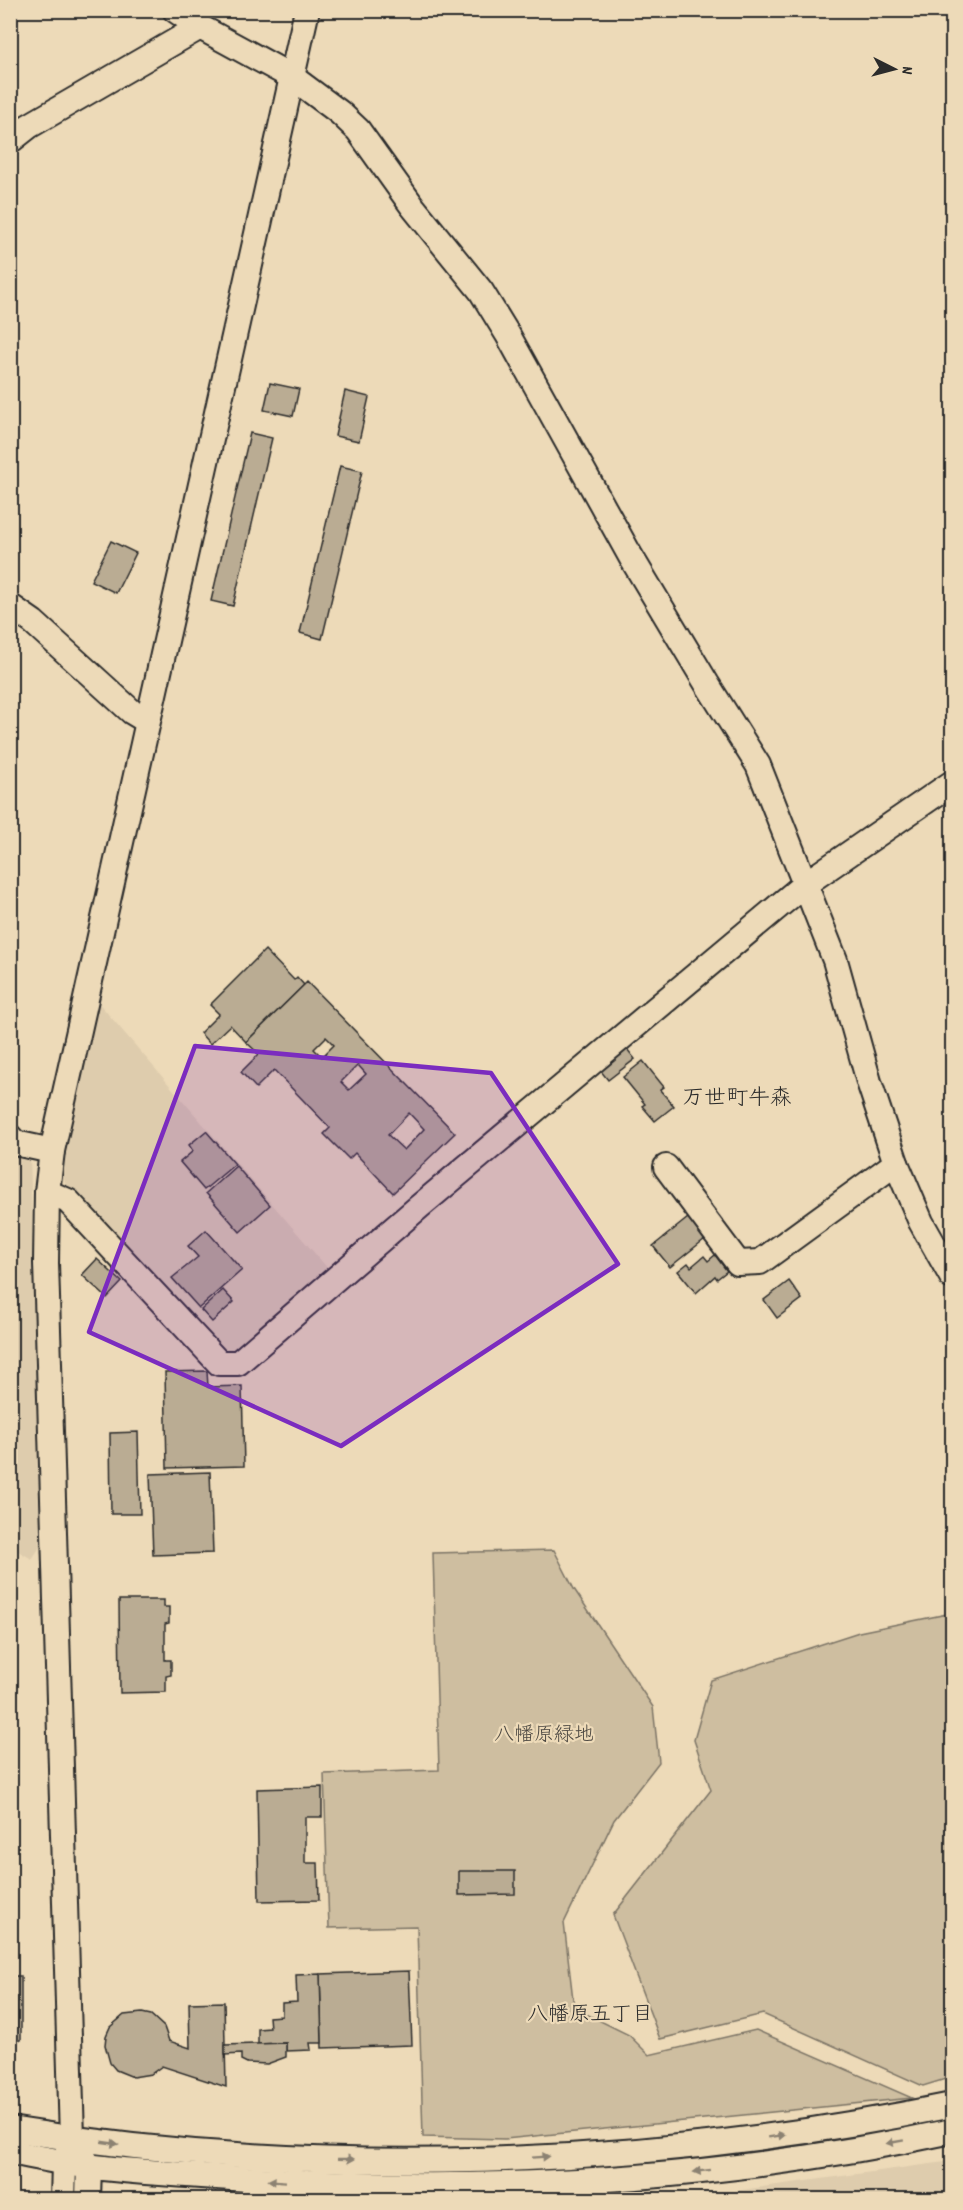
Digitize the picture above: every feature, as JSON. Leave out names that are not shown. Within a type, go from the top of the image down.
[{"type":"street","points":[[175,10],[200,27],[292,78],[339,112],[358,130],[413,207],[481,291],[508,335],[637,566],[758,765],[835,960],[869,1082],[896,1163],[921,1222],[952,1277]]},
{"type":"street","points":[[63,2199],[64,2163],[72,2138],[47,1287],[47,1192],[52,1150],[307,10]]},
{"type":"street","points":[[10,141],[29,126],[200,27]]},
{"type":"street","points":[[10,606],[33,622],[132,712],[147,720]]},
{"type":"street","points":[[47,1192],[68,1201],[219,1362],[238,1363],[420,1206],[805,884],[952,783]]},
{"type":"street","points":[[10,1137],[15,1143],[52,1150]]},
{"type":"street","points":[[666,1167],[738,1263],[749,1263],[760,1262],[896,1163]]},
{"type":"street","points":[[10,2129],[121,2145],[275,2158],[472,2161],[615,2152],[763,2138],[896,2117],[952,2105]]},
{"type":"street","points":[[10,2152],[89,2166],[345,2185],[433,2186],[561,2183],[689,2173],[790,2160],[952,2131]]},
{"type":"street","points":[[72,2138],[89,2166],[88,2199]]},
{"type":"highlighted area","points":[[195,1046],[491,1073],[618,1264],[341,1446],[89,1332]]},
{"type":"shaded area","points":[[96,1000],[330,1271],[233,1356],[225,1356],[70,1195],[62,1175]]},
{"type":"shaded area","points":[[10,1144],[30,1151],[40,1547],[32,1559],[11,1547]]},
{"type":"shaded area","points":[[952,2161],[952,2199],[676,2199]]},
{"type":"green space","name":"八幡原緑地","points":[[554,1550],[574,1589],[653,1707],[659,1762],[614,1820],[564,1923],[574,2008],[629,2035],[649,2055],[756,2030],[912,2098],[505,2139],[423,2137],[417,1926],[329,1928],[324,1774],[439,1770],[433,1553]]},
{"type":"green space","points":[[952,1613],[952,2077],[923,2086],[763,2014],[660,2039],[613,1915],[711,1790],[694,1740],[711,1680],[859,1632]]},
{"type":"building","points":[[270,383],[299,389],[293,416],[264,410]]},
{"type":"building","points":[[345,391],[369,397],[359,441],[335,436]]},
{"type":"building","points":[[250,433],[272,438],[233,606],[211,601]]},
{"type":"building","points":[[340,466],[362,471],[322,639],[300,633]]},
{"type":"building","points":[[111,541],[136,553],[116,593],[91,581]]},
{"type":"building","points":[[265,950],[294,980],[297,977],[304,985],[246,1042],[230,1025],[210,1044],[200,1033],[219,1014],[210,1005]]},
{"type":"building","points":[[307,982],[455,1133],[393,1193],[355,1153],[349,1159],[324,1134],[330,1128],[274,1070],[256,1088],[241,1072],[259,1054],[246,1042]],"holes":[[[326,1037],[334,1045],[322,1057],[314,1049]],[[358,1065],[366,1074],[349,1090],[341,1082]],[[409,1113],[424,1129],[404,1150],[388,1135]]]},
{"type":"building","points":[[623,1044],[635,1059],[608,1080],[596,1065]]},
{"type":"building","points":[[643,1061],[664,1087],[660,1090],[674,1106],[655,1121],[642,1106],[645,1104],[623,1077]]},
{"type":"building","points":[[206,1131],[235,1164],[204,1190],[180,1162],[193,1151],[189,1145]]},
{"type":"building","points":[[236,1166],[270,1205],[240,1232],[206,1193]]},
{"type":"building","points":[[688,1218],[705,1239],[670,1267],[653,1246]]},
{"type":"building","points":[[206,1230],[242,1270],[199,1308],[172,1278],[198,1257],[188,1246]]},
{"type":"building","points":[[715,1255],[727,1271],[717,1279],[715,1276],[696,1293],[678,1271],[688,1263],[691,1267],[704,1256],[708,1261]]},
{"type":"building","points":[[97,1259],[122,1282],[107,1298],[82,1275]]},
{"type":"building","points":[[789,1281],[802,1299],[777,1318],[764,1300]]},
{"type":"building","points":[[223,1290],[234,1302],[212,1322],[201,1310]]},
{"type":"building","points":[[207,1371],[208,1387],[242,1386],[244,1466],[167,1468],[165,1372]]},
{"type":"building","points":[[138,1432],[140,1514],[111,1514],[110,1433]]},
{"type":"building","points":[[210,1472],[213,1553],[153,1555],[150,1474]]},
{"type":"building","points":[[119,1600],[164,1600],[164,1607],[169,1607],[169,1623],[165,1624],[165,1660],[171,1660],[171,1675],[166,1676],[166,1692],[120,1693]]},
{"type":"building","points":[[322,1787],[322,1817],[305,1817],[305,1863],[318,1863],[319,1900],[259,1901],[257,1789]]},
{"type":"building","points":[[459,1871],[515,1871],[515,1894],[459,1895]]},
{"type":"building","points":[[409,1971],[412,2045],[322,2048],[320,1974]]},
{"type":"building","points":[[320,1974],[322,2043],[310,2043],[311,2050],[286,2051],[286,2043],[258,2044],[258,2029],[270,2028],[269,2017],[282,2016],[282,2003],[297,2002],[296,1975]]},
{"type":"building","points":[[10,1976],[21,1976],[21,2040],[10,2040]]},
{"type":"building","points":[[224,2002],[226,2087],[162,2066],[151,2074],[133,2077],[116,2070],[110,2063],[105,2045],[106,2036],[110,2027],[124,2015],[142,2013],[151,2015],[164,2027],[169,2041],[190,2048],[189,2003]]},
{"type":"building","points":[[286,2043],[286,2057],[267,2064],[247,2063],[241,2060],[241,2054],[225,2055],[225,2045]]},
{"type":"district","name":"万世町牛森","points":[[737,1099]]},
{"type":"district","name":"八幡原五丁目","points":[[590,2016]]}]
